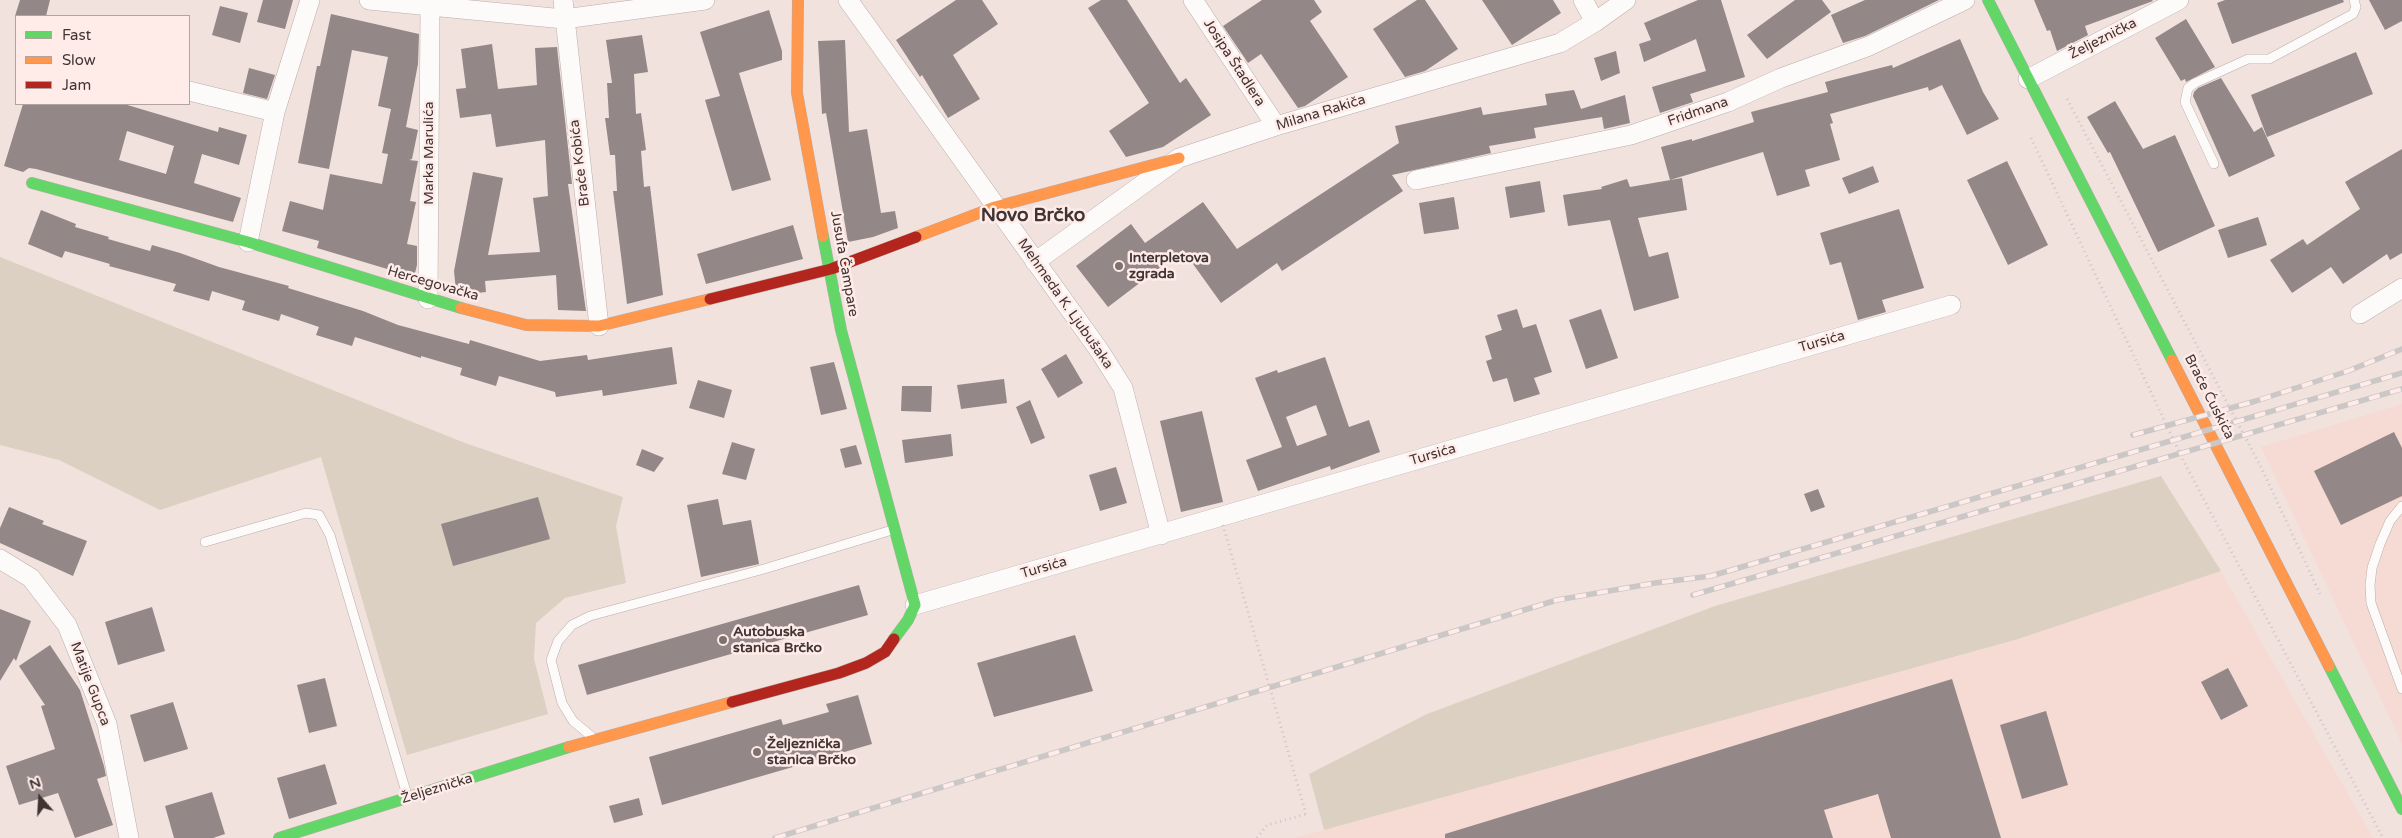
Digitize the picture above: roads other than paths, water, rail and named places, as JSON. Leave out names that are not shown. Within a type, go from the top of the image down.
[{"type":"street","points":[[248,242],[275,112],[310,0]]},
{"type":"street","points":[[368,0],[564,19],[705,0]]},
{"type":"street","name":"Braće Kobića","points":[[563,0],[599,326]]},
{"type":"street","name":"Jusufa Čampare","points":[[798,0],[797,93],[841,330],[915,605]]},
{"type":"street","name":"Mehmeda K. Ljubušaka","points":[[848,0],[1099,350],[1123,388],[1161,535]]},
{"type":"street","name":"Josipa Štadlera","points":[[1193,0],[1276,126]]},
{"type":"street","points":[[1583,0],[1595,22]]},
{"type":"street","name":"Milana Rakiča","points":[[1035,262],[1179,158],[1276,126],[1560,43],[1595,22],[1626,0]]},
{"type":"street","name":"Fridmana","points":[[1416,180],[1631,135],[1728,102],[1781,78],[1869,46],[1965,0]]},
{"type":"street","name":"Braće Ćuskića","points":[[1988,0],[2402,808]]},
{"type":"street","name":"Željeznička","points":[[2028,79],[2180,0]]},
{"type":"street","name":"Marka Marulića","points":[[428,299],[430,7]]},
{"type":"street","points":[[190,91],[275,112]]},
{"type":"street","name":"Hercegovačka","points":[[32,183],[248,242],[428,299],[526,325],[599,326],[831,269],[995,207],[1179,158]]},
{"type":"street","points":[[2360,314],[2402,288]]},
{"type":"street","name":"Tursića","points":[[915,605],[1951,305]]},
{"type":"street","name":"Matije Gupca","points":[[0,559],[31,578],[67,625],[108,724],[129,838]]},
{"type":"street","name":"Željeznička","points":[[279,838],[595,740],[839,673],[866,663],[885,652],[908,620],[915,605]]},
{"type":"lane","points":[[2214,164],[2185,102],[2188,88],[2248,58],[2269,60],[2353,14],[2356,7],[2354,0]]},
{"type":"lane","points":[[2402,506],[2390,521],[2380,544],[2372,568],[2370,586],[2371,603],[2402,689]]},
{"type":"lane","points":[[205,542],[306,513],[319,515],[330,535],[408,798]]},
{"type":"lane","points":[[595,740],[573,721],[562,703],[551,660],[558,641],[572,624],[590,616],[764,569],[894,529]]},
{"type":"railway","points":[[2133,435],[2256,401],[2348,371],[2402,349]]},
{"type":"railway","points":[[775,838],[1557,600],[1655,583],[1711,576],[2402,373]]},
{"type":"railway","points":[[1693,595],[2402,389]]},
{"type":"place","name":"Interpletova zgrada","points":[[1119,266]]},
{"type":"place","name":"Autobuska stanica Brčko","points":[[723,640]]},
{"type":"place","name":"Željeznička stanica Brčko","points":[[757,752]]},
{"type":"district","name":"Novo Brčko","points":[[1033,216]]}]
